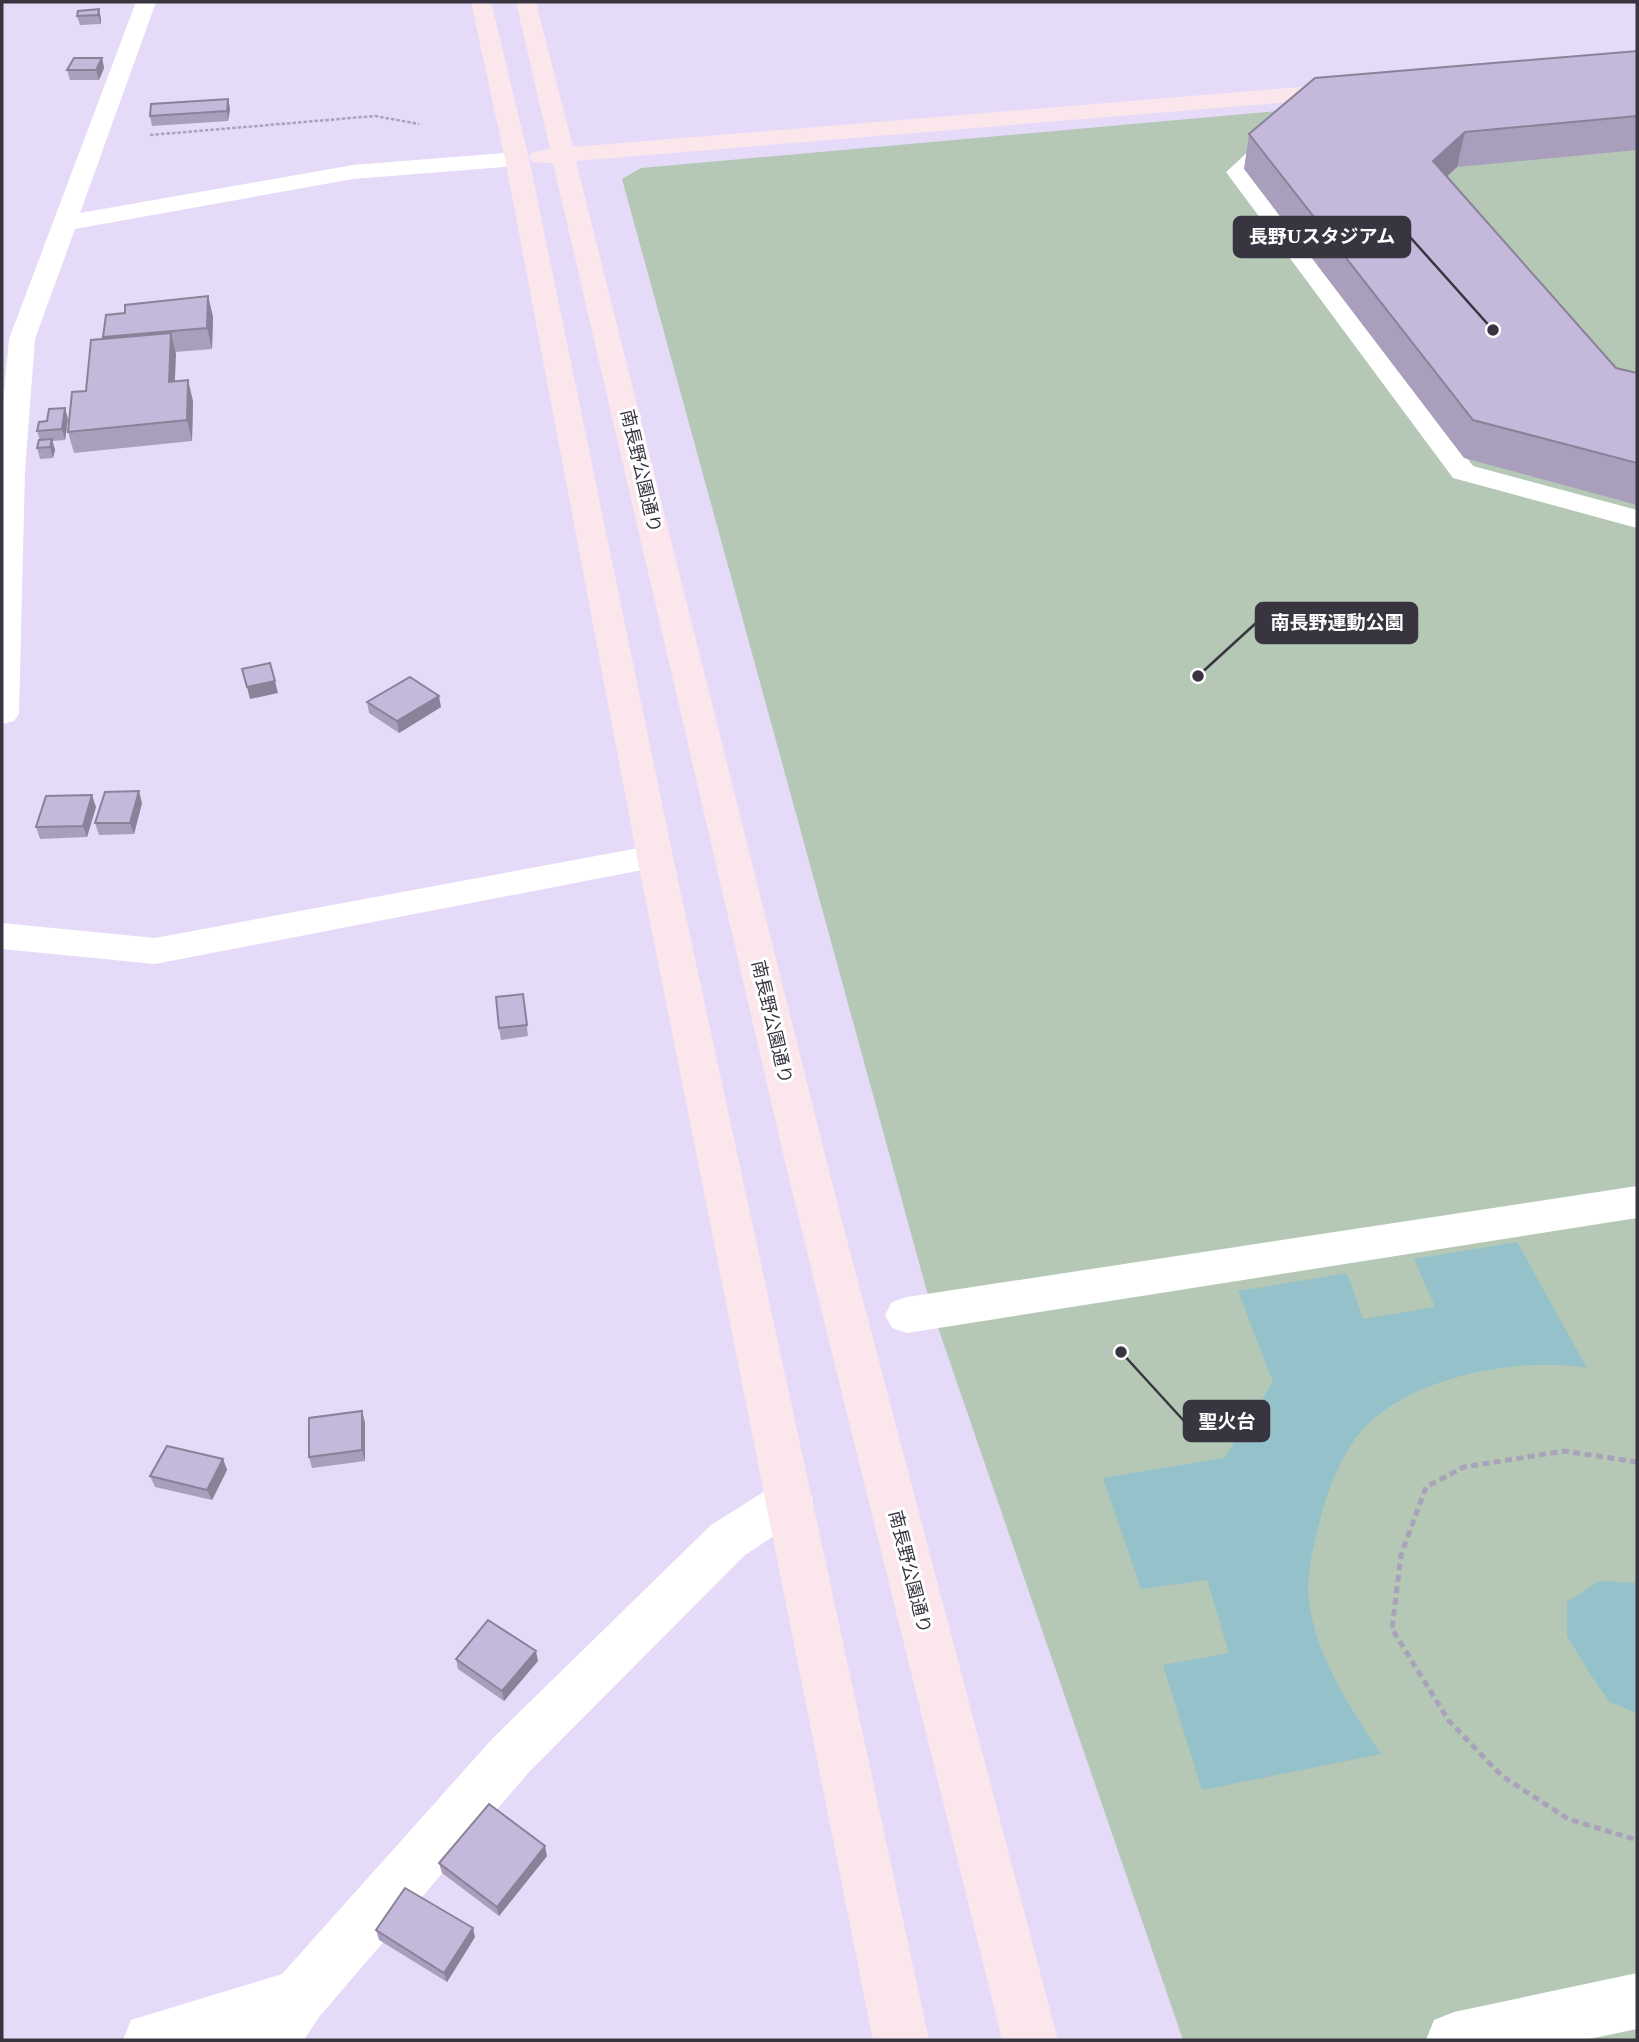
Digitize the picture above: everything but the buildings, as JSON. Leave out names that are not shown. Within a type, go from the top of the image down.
[{"type":"street","points":[[2,714],[11,471],[22,339],[62,224],[146,2]]},
{"type":"street","points":[[481,2],[517,159],[655,857],[901,2040]]},
{"type":"street","name":"南長野公園通り","points":[[526,2],[811,1184],[1030,2040]]},
{"type":"street","points":[[62,224],[353,172],[1374,87]]},
{"type":"street","points":[[1307,111],[1238,172],[1463,471],[1637,519]]},
{"type":"street","points":[[2,936],[155,951],[655,857]]},
{"type":"street","points":[[907,1315],[1637,1202]]},
{"type":"street","points":[[151,2040],[286,2019],[512,1755],[728,1540],[790,1500]]},
{"type":"street","points":[[1454,2040],[1637,2001]]},
{"type":"path","points":[[150,135],[375,116],[430,125],[507,121]]},
{"type":"path","points":[[1637,1462],[1564,1451],[1464,1467],[1426,1488],[1401,1555],[1392,1629],[1449,1721],[1502,1776],[1568,1819],[1637,1840]]},
{"type":"shaded area","points":[[1637,79],[1637,2040],[1183,2040],[932,1310],[622,179],[641,168]]},
{"type":"shaded area","points":[[1517,1242],[1587,1368],[1528,1365],[1496,1369],[1463,1375],[1432,1385],[1403,1399],[1377,1416],[1357,1436],[1338,1468],[1321,1516],[1309,1574],[1308,1593],[1313,1623],[1336,1682],[1381,1754],[1202,1790],[1163,1665],[1229,1653],[1207,1580],[1141,1589],[1103,1478],[1224,1458],[1273,1382],[1238,1291],[1347,1273],[1363,1319],[1435,1307],[1414,1259]]},
{"type":"shaded area","points":[[1599,1581],[1637,1583],[1637,1713],[1610,1702],[1567,1636],[1567,1602]]},
{"type":"place","name":"長野Uスタジアム","points":[[1493,330]]},
{"type":"place","name":"南長野運動公園","points":[[1198,676]]},
{"type":"place","name":"聖火台","points":[[1121,1352]]}]
